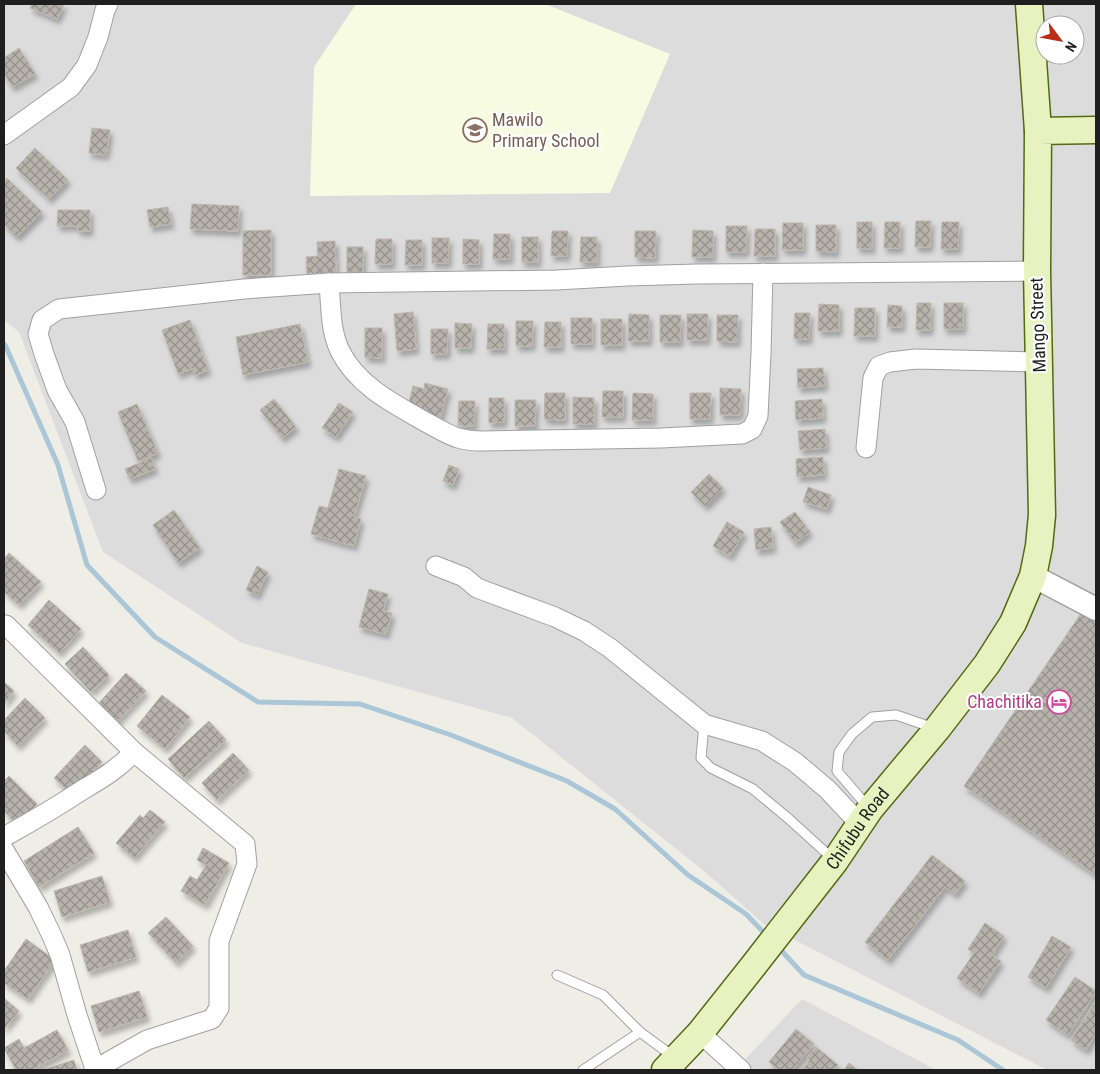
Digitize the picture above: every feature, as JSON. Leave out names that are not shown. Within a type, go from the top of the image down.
[{"type":"main road","name":"Mango Street","points":[[1028,4],[1038,131],[1037,271],[1042,515],[1039,546],[1033,576]]},
{"type":"main road","points":[[1038,131],[1096,130]]},
{"type":"main road","name":"Chifubu Road","points":[[671,1064],[700,1033],[754,965],[866,817],[987,664],[1013,623],[1033,576]]},
{"type":"street","points":[[4,135],[71,87],[87,65],[108,4]]},
{"type":"street","points":[[96,490],[75,422],[57,390],[38,334],[42,320],[59,309],[244,289],[329,283],[557,280],[763,273],[1037,271]]},
{"type":"street","points":[[329,283],[332,328],[339,350],[349,367],[364,383],[388,401],[457,438],[481,441],[661,438],[742,434],[752,429],[758,416],[763,273]]},
{"type":"street","points":[[866,448],[873,378],[879,366],[890,362],[916,360],[1040,362]]},
{"type":"street","points":[[436,566],[464,577],[477,588],[555,617],[584,632],[610,648],[704,724],[762,740],[795,762],[827,789],[866,817]]},
{"type":"street","points":[[1033,576],[1096,609]]},
{"type":"street","points":[[4,850],[38,907],[60,955],[94,1070],[147,1040],[212,1019],[219,1008],[219,941],[247,864],[245,844],[134,752],[6,625]]},
{"type":"street","points":[[4,836],[48,813],[122,764],[134,752]]},
{"type":"street","points":[[700,1033],[741,1070]]},
{"type":"lane","points":[[866,817],[837,771],[839,752],[852,734],[872,717],[896,715],[936,729]]},
{"type":"lane","points":[[704,724],[701,758],[711,768],[753,789],[789,818],[835,860]]},
{"type":"lane","points":[[557,975],[603,995],[671,1064]]},
{"type":"lane","points":[[583,1070],[640,1032]]},
{"type":"shaded area","points":[[4,4],[1096,4],[1096,1070],[1047,1070],[764,924],[704,871],[512,718],[242,643],[103,552],[19,332],[4,320]]},
{"type":"shaded area","name":"Mawilo Primary School","points":[[356,4],[545,4],[670,54],[610,193],[310,196],[314,67]]},
{"type":"shaded area","points":[[802,999],[936,1070],[735,1070]]},
{"type":"building","points":[[32,4],[64,4],[57,19],[30,8]]},
{"type":"building","points":[[19,48],[35,74],[12,87],[4,73],[4,58]]},
{"type":"building","points":[[92,128],[110,130],[106,155],[89,153]]},
{"type":"building","points":[[35,148],[68,180],[49,199],[16,168]]},
{"type":"building","points":[[7,178],[42,212],[17,237],[4,224],[4,182]]},
{"type":"building","points":[[192,204],[239,206],[238,231],[190,229]]},
{"type":"building","points":[[168,207],[171,224],[150,227],[147,210]]},
{"type":"building","points":[[58,210],[90,210],[90,231],[78,231],[78,226],[57,226]]},
{"type":"building","points":[[916,221],[931,221],[930,247],[915,247]]},
{"type":"building","points":[[857,222],[872,222],[872,249],[857,248]]},
{"type":"building","points":[[885,222],[900,222],[900,248],[884,248]]},
{"type":"building","points":[[942,222],[959,222],[958,249],[941,249]]},
{"type":"building","points":[[783,223],[803,223],[803,250],[782,250]]},
{"type":"building","points":[[816,225],[836,225],[836,252],[816,251]]},
{"type":"building","points":[[726,226],[747,226],[746,252],[726,252]]},
{"type":"building","points":[[755,229],[775,229],[775,256],[754,256]]},
{"type":"building","points":[[271,230],[271,275],[243,275],[243,231]]},
{"type":"building","points":[[693,230],[713,231],[713,257],[692,257]]},
{"type":"building","points":[[552,231],[568,231],[567,256],[551,256]]},
{"type":"building","points":[[635,231],[656,231],[655,258],[635,257]]},
{"type":"building","points":[[494,234],[510,234],[510,259],[493,259]]},
{"type":"building","points":[[522,237],[538,237],[538,262],[522,262]]},
{"type":"building","points":[[581,237],[597,237],[597,262],[580,262]]},
{"type":"building","points":[[432,238],[449,238],[448,263],[432,263]]},
{"type":"building","points":[[376,239],[392,239],[392,264],[375,264]]},
{"type":"building","points":[[463,239],[479,240],[479,264],[463,264]]},
{"type":"building","points":[[406,240],[422,240],[422,265],[405,265]]},
{"type":"building","points":[[335,241],[336,273],[307,274],[306,257],[318,256],[317,242]]},
{"type":"building","points":[[347,247],[363,247],[363,272],[347,272]]},
{"type":"building","points":[[917,303],[931,303],[930,330],[916,330]]},
{"type":"building","points":[[944,303],[963,303],[963,329],[944,329]]},
{"type":"building","points":[[819,304],[839,305],[839,331],[818,331]]},
{"type":"building","points":[[888,305],[902,306],[902,327],[887,327]]},
{"type":"building","points":[[855,308],[875,308],[875,336],[854,336]]},
{"type":"building","points":[[413,312],[416,349],[397,351],[394,314]]},
{"type":"building","points":[[795,313],[810,313],[809,339],[794,339]]},
{"type":"building","points":[[629,314],[649,315],[649,341],[628,341]]},
{"type":"building","points":[[687,314],[708,314],[707,340],[687,340]]},
{"type":"building","points":[[660,315],[681,315],[680,342],[660,342]]},
{"type":"building","points":[[717,315],[738,315],[737,342],[717,341]]},
{"type":"building","points":[[571,318],[592,318],[592,344],[571,344]]},
{"type":"building","points":[[601,319],[622,319],[622,345],[601,345]]},
{"type":"building","points":[[190,320],[208,370],[195,375],[193,368],[178,374],[162,330]]},
{"type":"building","points":[[516,321],[533,321],[532,346],[516,346]]},
{"type":"building","points":[[545,322],[561,322],[561,347],[544,347]]},
{"type":"building","points":[[455,323],[472,324],[471,348],[455,348]]},
{"type":"building","points":[[300,324],[308,362],[243,375],[236,337]]},
{"type":"building","points":[[488,324],[504,324],[504,349],[487,349]]},
{"type":"building","points":[[365,328],[382,328],[382,358],[365,357]]},
{"type":"building","points":[[431,329],[448,329],[447,354],[431,354]]},
{"type":"building","points":[[823,368],[825,386],[798,388],[797,369]]},
{"type":"building","points":[[425,383],[448,389],[440,419],[407,411],[413,386],[424,389]]},
{"type":"building","points":[[720,388],[741,389],[740,415],[720,415]]},
{"type":"building","points":[[603,391],[623,391],[623,417],[602,417]]},
{"type":"building","points":[[545,393],[565,393],[565,420],[544,419]]},
{"type":"building","points":[[633,393],[653,394],[653,420],[632,420]]},
{"type":"building","points":[[690,393],[711,393],[710,419],[690,419]]},
{"type":"building","points":[[573,397],[594,398],[594,424],[573,424]]},
{"type":"building","points":[[489,398],[504,398],[504,422],[489,423]]},
{"type":"building","points":[[274,399],[296,427],[282,438],[260,410]]},
{"type":"building","points":[[822,399],[823,418],[796,420],[795,401]]},
{"type":"building","points":[[515,400],[536,400],[535,426],[515,426]]},
{"type":"building","points":[[459,401],[475,401],[474,426],[458,426]]},
{"type":"building","points":[[339,403],[353,412],[336,437],[322,428]]},
{"type":"building","points":[[137,404],[158,453],[138,461],[118,412]]},
{"type":"building","points":[[825,429],[826,448],[800,450],[798,431]]},
{"type":"building","points":[[823,457],[824,475],[797,477],[796,459]]},
{"type":"building","points":[[151,458],[155,469],[130,479],[125,469]]},
{"type":"building","points":[[449,465],[459,469],[453,485],[443,481]]},
{"type":"building","points":[[339,469],[366,476],[354,517],[361,519],[354,546],[311,534],[319,506],[328,508]]},
{"type":"building","points":[[709,474],[723,488],[705,506],[691,492]]},
{"type":"building","points":[[808,487],[831,495],[827,509],[803,502]]},
{"type":"building","points":[[174,510],[200,548],[178,563],[153,525]]},
{"type":"building","points":[[795,512],[810,532],[795,543],[780,522]]},
{"type":"building","points":[[727,522],[744,532],[730,556],[713,546]]},
{"type":"building","points":[[771,527],[773,548],[756,550],[754,529]]},
{"type":"building","points":[[9,553],[41,582],[19,605],[4,592],[4,559]]},
{"type":"building","points":[[257,566],[268,572],[257,595],[246,590]]},
{"type":"building","points":[[369,589],[388,594],[383,611],[392,613],[386,634],[359,627]]},
{"type":"building","points":[[49,600],[81,629],[59,653],[28,625]]},
{"type":"building","name":"Chachitika","points":[[1084,609],[1096,617],[1096,875],[964,786]]},
{"type":"building","points":[[83,647],[109,675],[91,692],[65,664]]},
{"type":"building","points":[[126,673],[146,691],[116,723],[97,705]]},
{"type":"building","points":[[4,682],[14,691],[4,704]]},
{"type":"building","points":[[162,695],[190,717],[165,749],[137,726]]},
{"type":"building","points":[[25,698],[45,718],[18,746],[4,731],[4,720]]},
{"type":"building","points":[[209,721],[226,740],[184,778],[168,759]]},
{"type":"building","points":[[85,745],[102,762],[72,794],[54,778]]},
{"type":"building","points":[[233,753],[249,770],[217,800],[202,783]]},
{"type":"building","points":[[9,776],[37,804],[17,825],[4,811],[4,781]]},
{"type":"building","points":[[150,810],[165,822],[134,858],[116,843],[140,815],[143,818]]},
{"type":"building","points":[[78,827],[94,853],[39,887],[24,861]]},
{"type":"building","points":[[203,848],[229,863],[205,905],[181,891],[190,876],[197,880],[206,865],[197,860]]},
{"type":"building","points":[[932,855],[965,881],[955,894],[945,887],[888,960],[865,942]]},
{"type":"building","points":[[102,876],[110,902],[62,917],[54,891]]},
{"type":"building","points":[[166,917],[193,946],[176,963],[148,933]]},
{"type":"building","points":[[985,923],[1004,936],[992,955],[1001,961],[979,993],[957,978],[974,953],[968,949]]},
{"type":"building","points":[[128,930],[136,957],[88,972],[80,945]]},
{"type":"building","points":[[1052,936],[1071,947],[1046,988],[1028,977]]},
{"type":"building","points":[[26,939],[55,960],[28,999],[4,983],[4,971]]},
{"type":"building","points":[[1075,977],[1096,992],[1068,1035],[1046,1020]]},
{"type":"building","points":[[139,991],[147,1017],[99,1032],[91,1006]]},
{"type":"building","points":[[4,998],[19,1011],[4,1029]]},
{"type":"building","points":[[1096,1002],[1096,1036],[1086,1050],[1071,1040]]},
{"type":"building","points":[[796,1029],[814,1044],[792,1070],[779,1070],[769,1062]]},
{"type":"building","points":[[57,1030],[68,1050],[32,1070],[16,1070],[4,1048],[19,1039],[24,1048]]},
{"type":"building","points":[[816,1047],[838,1065],[834,1070],[802,1070],[810,1060],[807,1058]]},
{"type":"building","points":[[74,1060],[77,1070],[42,1070]]},
{"type":"building","points":[[849,1063],[858,1070],[844,1070]]},
{"type":"waterway","points":[[4,344],[58,465],[87,565],[155,637],[258,702],[360,704],[451,735],[567,781],[615,809],[688,875],[746,914],[767,936]]},
{"type":"waterway","points":[[778,947],[804,975],[958,1040],[1003,1070]]},
{"type":"place","name":"Mawilo Primary School","points":[[475,130]]},
{"type":"place","name":"Chachitika","points":[[1059,702]]}]
